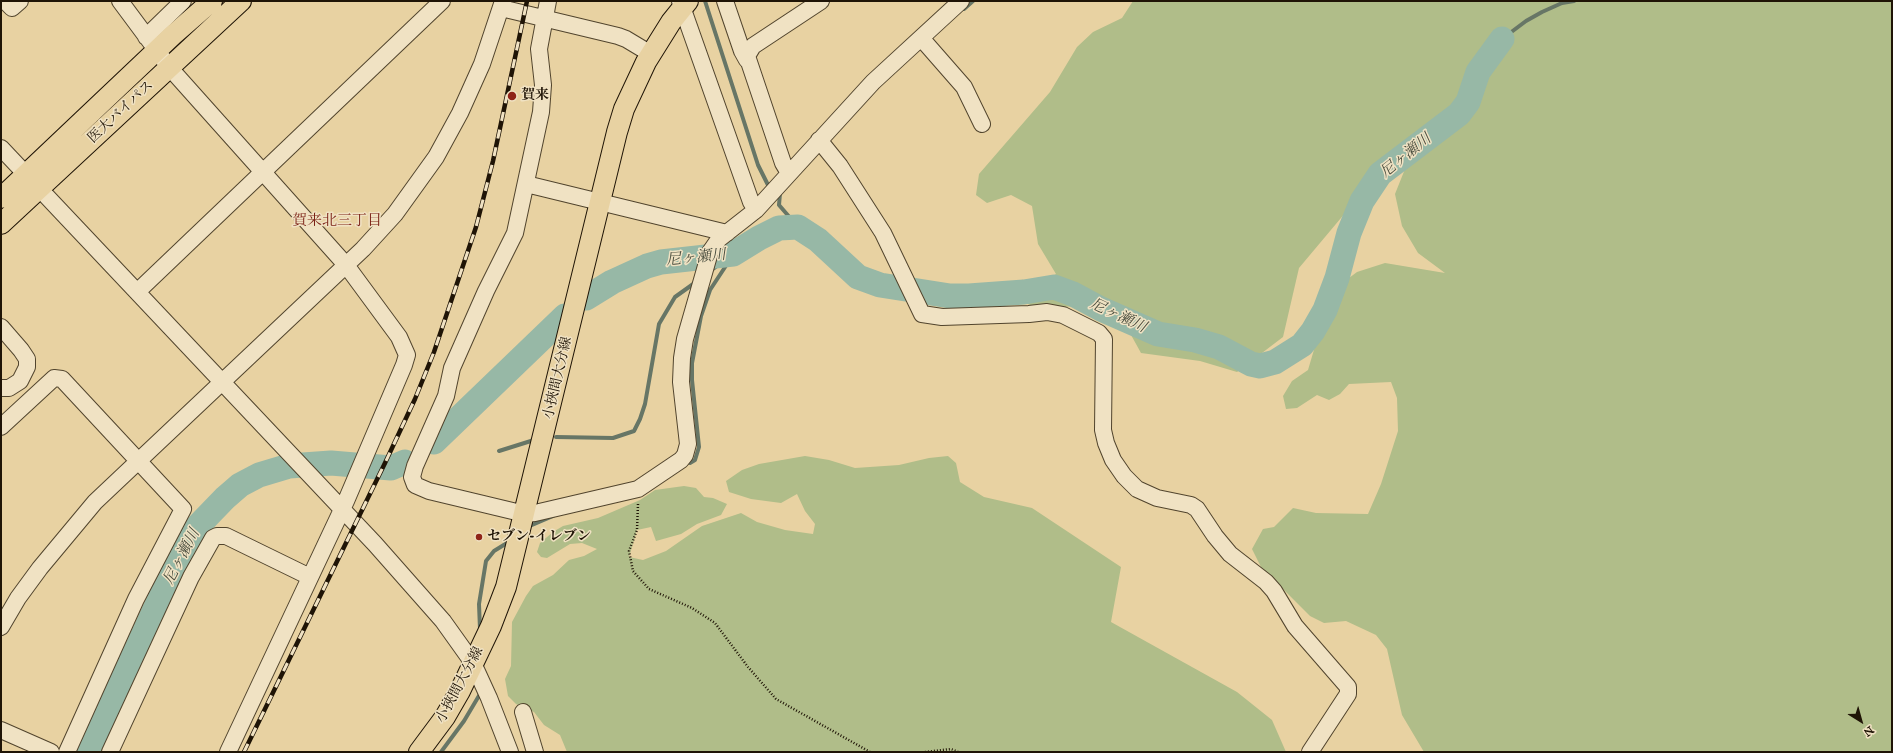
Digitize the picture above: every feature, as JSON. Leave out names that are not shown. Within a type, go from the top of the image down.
[{"type":"main road","name":"医大バイパス","points":[[1,224],[33,181],[151,44],[212,1]]},
{"type":"main road","name":"医大バイパス","points":[[1,198],[33,181],[169,67],[241,1]]},
{"type":"main road","name":"小挾間大分線","points":[[419,752],[454,702],[506,588],[624,109],[650,54],[683,3]]},
{"type":"street","points":[[5,1],[12,8],[20,1]]},
{"type":"street","points":[[120,1],[169,67],[346,265],[399,337],[407,355],[354,483],[228,752]]},
{"type":"street","points":[[151,44],[183,1]]},
{"type":"street","points":[[137,292],[442,1]]},
{"type":"street","points":[[548,1],[539,49],[542,99],[537,135],[514,237],[486,291],[452,368],[446,396],[415,466],[412,478],[416,485],[429,491],[525,514],[543,512],[638,489],[677,464],[685,456],[688,438],[681,374],[685,339],[710,252],[719,239],[761,205],[873,82],[922,39],[961,1]]},
{"type":"street","points":[[725,1],[783,163],[789,173]]},
{"type":"street","points":[[747,60],[748,52],[753,46],[821,1]]},
{"type":"street","points":[[683,3],[751,202],[761,205]]},
{"type":"street","points":[[1,627],[28,584],[64,538],[95,502],[346,265],[395,214],[436,157],[472,88],[502,4],[545,18],[618,36],[626,39],[650,54]]},
{"type":"street","points":[[922,39],[964,87],[982,124]]},
{"type":"street","points":[[819,140],[840,166],[873,217],[922,314],[942,316],[1029,314],[1047,312],[1063,315],[1100,333],[1104,339],[1103,430],[1106,443],[1113,460],[1124,476],[1137,489],[1157,498],[1191,505],[1197,509],[1215,536],[1230,554],[1266,582],[1274,591],[1295,626],[1348,687],[1348,694],[1310,752]]},
{"type":"street","points":[[1,148],[320,485],[443,621],[473,663],[489,698],[510,752]]},
{"type":"street","points":[[526,184],[728,233]]},
{"type":"street","points":[[1,327],[27,359],[27,367],[20,381],[8,388],[1,388]]},
{"type":"street","points":[[1,427],[54,378],[62,379],[139,460],[183,511],[148,573],[67,752]]},
{"type":"street","points":[[110,752],[191,577],[213,538],[217,536],[226,536],[310,577]]},
{"type":"street","points":[[523,712],[535,752]]},
{"type":"street","points":[[1,730],[51,752]]},
{"type":"path","points":[[638,489],[637,530],[630,551],[633,571],[649,589],[692,608],[715,623],[748,667],[776,699],[870,752]]},
{"type":"path","points":[[925,752],[951,749],[958,752]]},
{"type":"green space","points":[[1133,1],[1892,1],[1892,752],[1424,752],[1402,715],[1387,649],[1376,635],[1346,621],[1324,623],[1310,616],[1261,567],[1252,549],[1263,529],[1274,527],[1293,508],[1316,513],[1368,514],[1381,484],[1398,431],[1397,398],[1391,382],[1349,384],[1340,394],[1329,400],[1317,395],[1297,408],[1286,409],[1283,396],[1292,381],[1308,370],[1321,326],[1337,287],[1357,272],[1385,263],[1445,273],[1418,253],[1402,226],[1395,194],[1407,164],[1386,177],[1346,212],[1299,268],[1283,337],[1237,372],[1200,361],[1141,353],[1115,306],[1035,307],[1021,301],[1030,291],[1056,274],[1038,244],[1032,206],[1011,195],[987,203],[976,195],[979,174],[1050,92],[1077,47],[1093,32],[1122,18]]},
{"type":"green space","points":[[805,456],[829,460],[855,468],[899,465],[929,458],[948,456],[956,463],[960,482],[984,497],[1032,508],[1121,567],[1111,622],[1237,692],[1272,720],[1286,752],[567,752],[560,735],[544,725],[534,712],[516,704],[508,696],[505,679],[511,666],[512,622],[526,596],[533,586],[553,575],[569,560],[584,556],[597,549],[582,543],[570,544],[547,558],[541,557],[537,552],[540,543],[553,532],[563,526],[598,518],[640,500],[655,490],[684,486],[696,488],[704,497],[713,498],[727,504],[721,515],[697,524],[681,534],[656,541],[651,527],[637,530],[629,557],[643,560],[666,551],[702,526],[741,513],[757,522],[785,530],[813,534],[815,524],[805,511],[797,494],[781,503],[751,499],[729,492],[726,481],[742,470],[759,464]]},
{"type":"waterway","points":[[705,1],[758,165],[770,189]]},
{"type":"waterway","points":[[964,9],[973,1]]},
{"type":"waterway","points":[[1502,39],[1526,21],[1542,12],[1562,3],[1574,1]]},
{"type":"waterway","name":"尼ヶ瀬川","points":[[586,298],[612,282],[647,266],[661,262],[733,254],[779,228],[798,227],[818,240],[858,277],[880,285],[950,296],[1024,292],[1054,287],[1073,294],[1101,309],[1158,334],[1195,340],[1219,347],[1251,364],[1260,366],[1275,362],[1302,345],[1313,331],[1325,310],[1337,278],[1349,233],[1362,201],[1380,174],[1459,114],[1468,102],[1478,72],[1502,39]]},
{"type":"waterway","points":[[780,193],[779,205],[798,227]]},
{"type":"waterway","points":[[709,272],[733,254]]},
{"type":"waterway","points":[[690,463],[695,460],[699,447],[692,380],[692,363],[701,316],[710,290],[731,258]]},
{"type":"waterway","points":[[556,437],[613,438],[634,431],[645,404],[659,324],[675,297],[696,282]]},
{"type":"waterway","name":"尼ヶ瀬川","points":[[434,442],[565,316]]},
{"type":"waterway","points":[[499,451],[534,440]]},
{"type":"waterway","name":"尼ヶ瀬川","points":[[89,752],[185,544],[196,528],[225,498],[240,485],[259,475],[289,466],[331,463],[391,468],[405,462]]},
{"type":"waterway","points":[[532,525],[553,516]]},
{"type":"waterway","points":[[480,629],[479,604],[486,561],[494,551],[507,543]]},
{"type":"waterway","points":[[441,752],[464,721],[480,694]]},
{"type":"railway","points":[[244,752],[385,463],[415,399],[434,352],[476,227],[493,161],[527,1]]},
{"type":"place","name":"賀来","points":[[512,96]]},
{"type":"place","name":"セブン-イレブン","points":[[479,537]]},
{"type":"district","name":"賀来北三丁目","points":[[337,221]]}]
